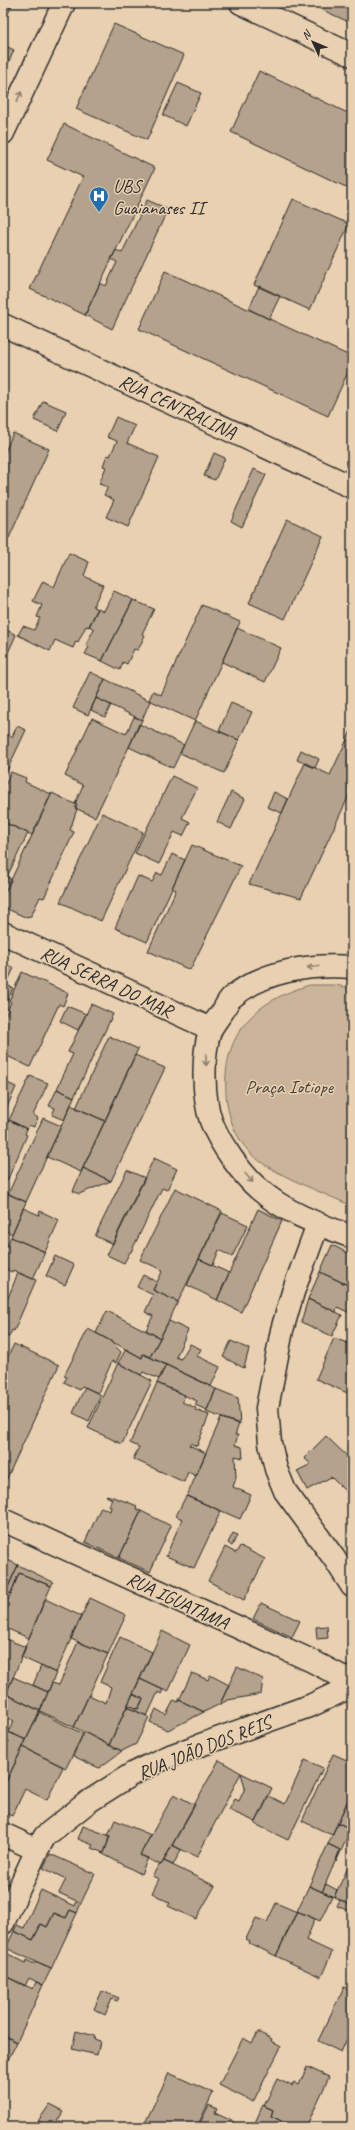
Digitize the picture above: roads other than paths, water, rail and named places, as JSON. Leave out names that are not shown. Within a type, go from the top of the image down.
[{"type":"street","points":[[3,133],[64,3]]},
{"type":"street","points":[[241,3],[352,55]]},
{"type":"street","name":"RUA CENTRALINA","points":[[3,325],[352,487]]},
{"type":"street","name":"RUA SERRA DO MAR","points":[[3,933],[211,1029]]},
{"type":"street","points":[[352,967],[329,966],[302,968],[271,976],[254,984],[230,999],[211,1029],[206,1047],[206,1096],[211,1121],[225,1149],[260,1190],[280,1204],[318,1224],[352,1237]]},
{"type":"street","points":[[318,1224],[293,1292],[282,1330],[267,1408],[276,1469],[285,1491],[334,1558],[352,1586]]},
{"type":"street","name":"RUA IGUATAMA","points":[[3,1520],[312,1661],[352,1682]]},
{"type":"street","name":"RUA JOÃO DOS REIS","points":[[3,1923],[37,1850],[46,1836],[56,1826],[88,1802],[132,1774],[167,1757],[312,1705],[352,1686]]},
{"type":"street","points":[[3,1834],[37,1850]]},
{"type":"place","name":"UBS Guaianases II","points":[[99,213]]},
{"type":"park label","name":"Praça Iotiope","points":[[289,1086]]}]
